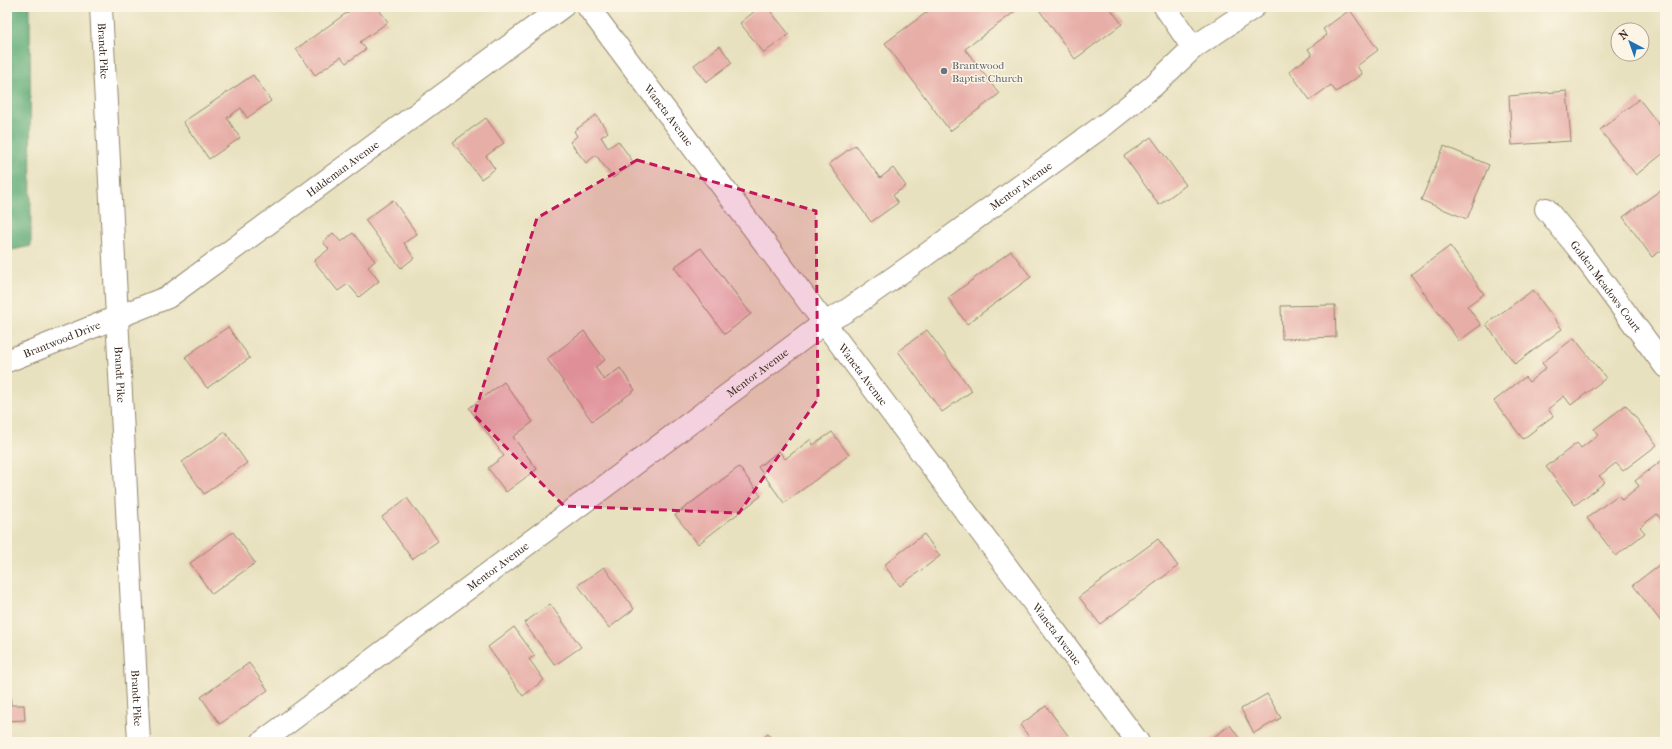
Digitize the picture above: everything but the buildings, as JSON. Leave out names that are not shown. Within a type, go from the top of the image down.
[{"type":"street","name":"Brandt Pike","points":[[102,7],[139,742]]},
{"type":"street","name":"Haldeman Avenue","points":[[118,318],[168,297],[562,7]]},
{"type":"street","name":"Waneta Avenue","points":[[588,7],[1138,742]]},
{"type":"street","points":[[1165,7],[1193,48]]},
{"type":"street","name":"Mentor Avenue","points":[[262,742],[824,323],[846,311],[903,271],[1107,123],[1152,87],[1193,48],[1254,7]]},
{"type":"street","name":"Golden Meadows Court","points":[[1546,209],[1662,356]]},
{"type":"street","name":"Brantwood Drive","points":[[7,361],[118,318]]},
{"type":"highlighted area","points":[[637,160],[816,211],[818,399],[739,513],[564,506],[474,415],[537,218]]},
{"type":"green space","points":[[15,7],[30,7],[31,246],[7,251],[7,11]]},
{"type":"place","name":"Brantwood Baptist Church","points":[[944,71]]}]
